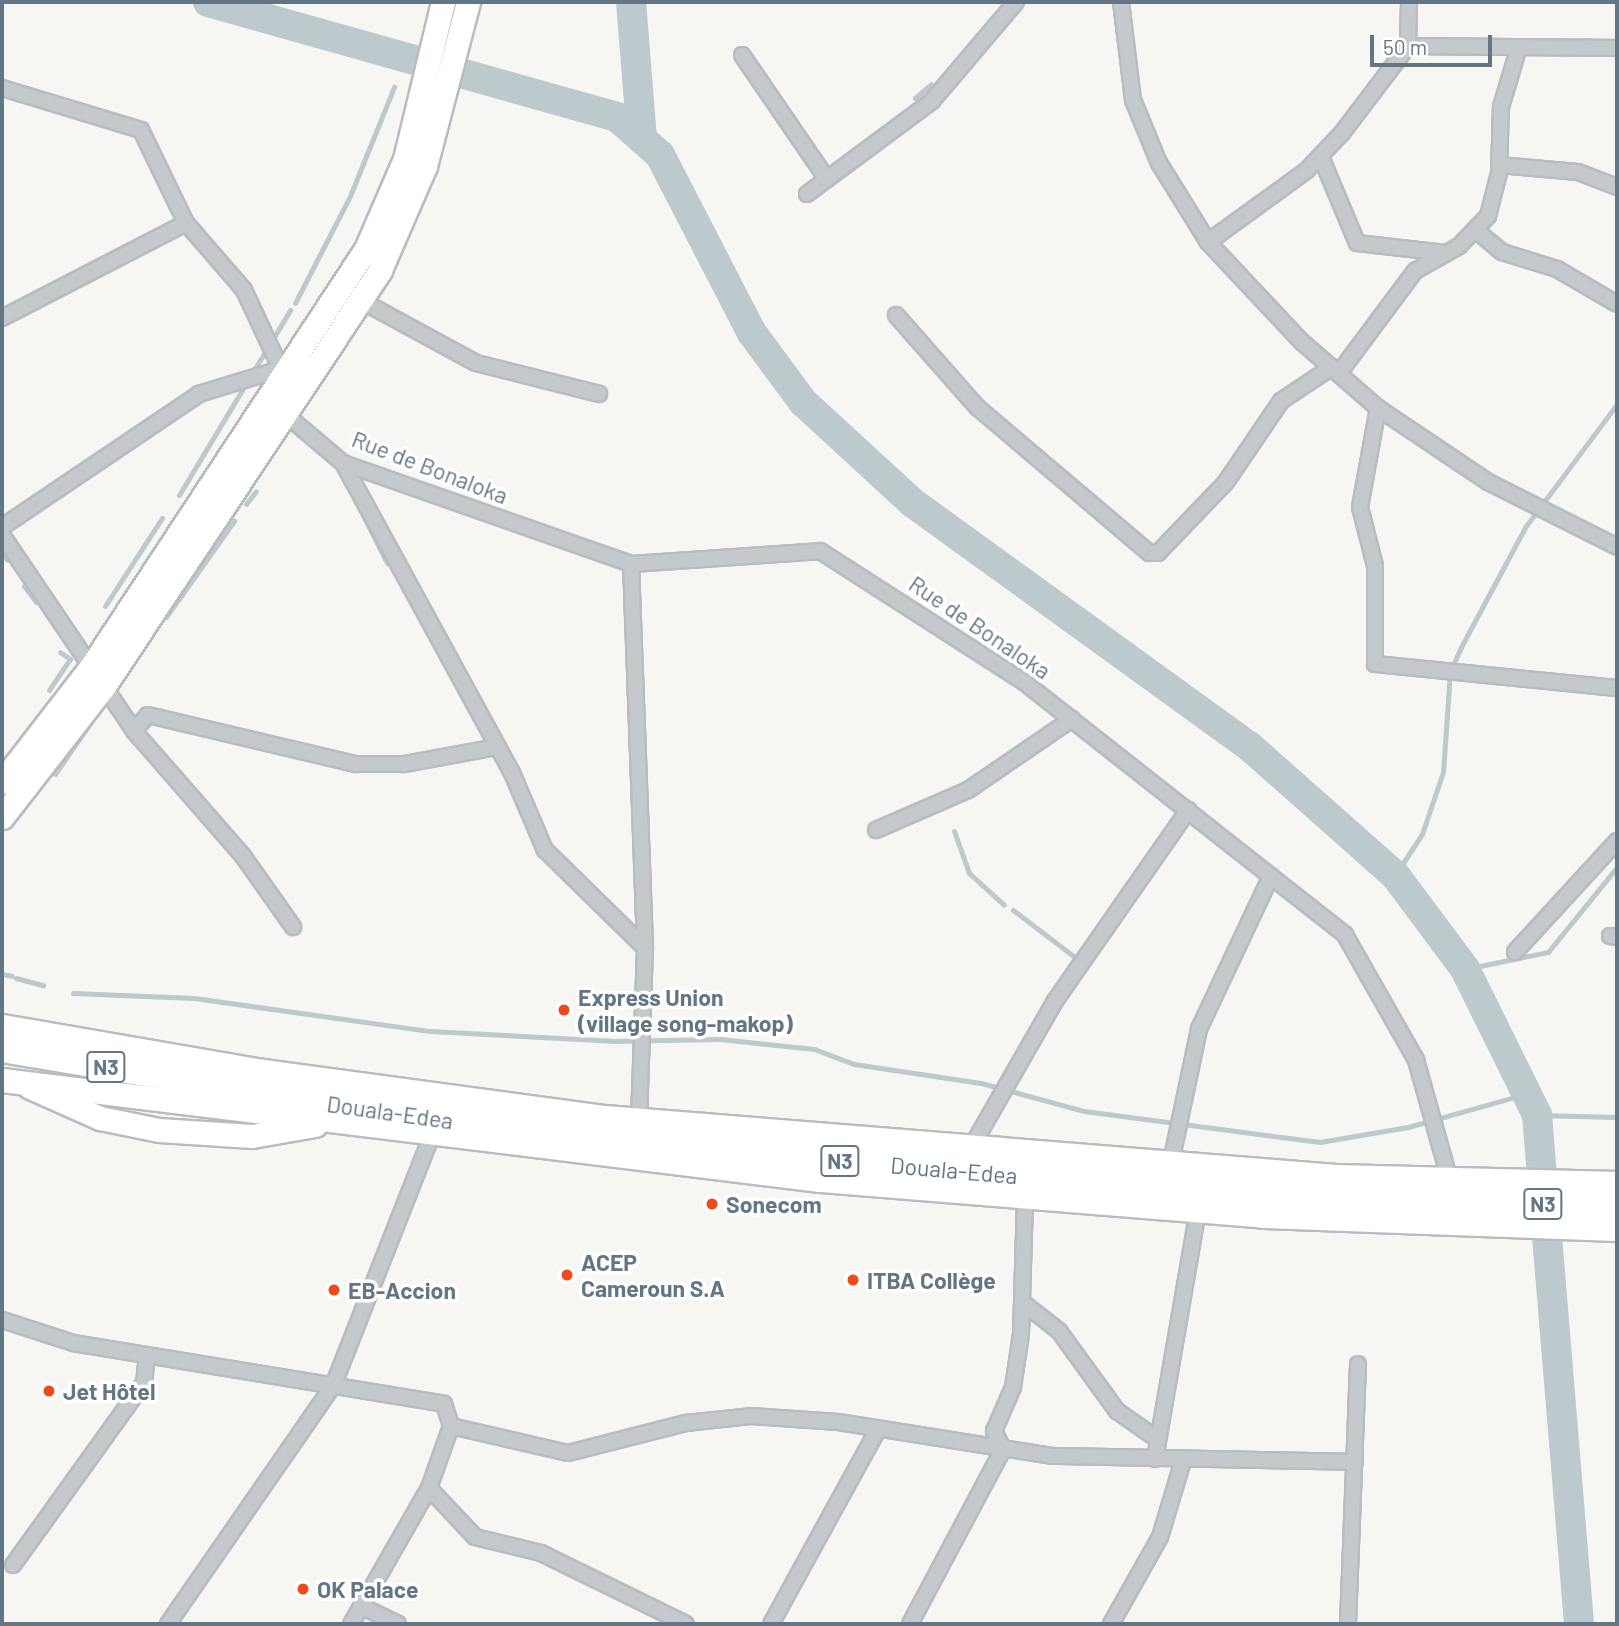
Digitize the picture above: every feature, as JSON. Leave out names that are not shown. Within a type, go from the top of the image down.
[{"type":"highway","name":"Douala-Edea","points":[[2,1048],[210,1084],[652,1145],[1170,1189],[1474,1204],[1615,1206]]},
{"type":"main road","points":[[2,817],[98,676],[285,414],[287,379],[360,300],[411,208],[429,113],[455,3]]},
{"type":"main road","points":[[2,782],[98,676],[287,379],[372,237],[429,113]]},
{"type":"main road","points":[[2,1027],[262,1071],[639,1120],[1450,1181],[1474,1204]]},
{"type":"main road","points":[[10,1081],[432,1135],[807,1178],[1198,1210],[1474,1204]]},
{"type":"main road","points":[[10,1081],[70,1108],[159,1130],[252,1136],[335,1122]]},
{"type":"street","points":[[807,194],[932,101],[1016,2]]},
{"type":"street","points":[[1121,2],[1133,100],[1159,163],[1208,242],[1335,370],[1378,408],[1488,482],[1617,547]]},
{"type":"street","points":[[1208,242],[1321,157],[1408,46],[1409,2]]},
{"type":"street","points":[[1408,46],[1518,50],[1617,48]]},
{"type":"street","points":[[896,316],[977,407],[1149,553],[1158,553],[1226,482],[1281,401],[1335,370],[1389,299],[1415,271],[1478,232],[1499,165],[1501,107],[1518,50]]},
{"type":"street","points":[[742,55],[827,179]]},
{"type":"street","points":[[2,88],[135,124],[186,223],[244,290],[287,379],[200,394],[2,527]]},
{"type":"street","points":[[1321,157],[1357,243],[1446,253]]},
{"type":"street","points":[[1499,165],[1565,170],[1617,187]]},
{"type":"street","points":[[2,318],[186,223]]},
{"type":"street","points":[[1478,232],[1503,252],[1557,268],[1617,304]]},
{"type":"street","points":[[360,300],[503,373],[599,394]]},
{"type":"street","points":[[1378,408],[1360,507],[1375,566],[1373,661],[1617,688]]},
{"type":"street","name":"Rue de Bonaloka","points":[[285,414],[343,463],[631,565],[820,551],[1072,719],[1328,919],[1363,958],[1416,1060],[1450,1181]]},
{"type":"street","points":[[343,463],[497,747],[555,864],[645,948]]},
{"type":"street","points":[[2,536],[134,731],[243,856],[293,927]]},
{"type":"street","points":[[631,565],[645,948],[639,1120]]},
{"type":"street","points":[[134,731],[148,715],[356,764],[404,764],[497,747]]},
{"type":"street","points":[[876,830],[968,790],[1072,719]]},
{"type":"street","points":[[972,1146],[1055,1001],[1188,810]]},
{"type":"street","points":[[1515,952],[1617,841]]},
{"type":"street","points":[[1171,1162],[1199,1029],[1270,876]]},
{"type":"street","points":[[168,1624],[333,1386],[432,1135]]},
{"type":"street","points":[[1003,1449],[994,1431],[1013,1387],[1022,1302],[1025,1196]]},
{"type":"street","points":[[1155,1459],[1198,1210]]},
{"type":"street","points":[[1022,1302],[1059,1331],[1117,1411],[1157,1439]]},
{"type":"street","points":[[2,1320],[73,1343],[333,1386],[434,1398],[450,1410],[451,1426],[429,1488],[351,1624]]},
{"type":"street","points":[[13,1565],[144,1382],[147,1356]]},
{"type":"street","points":[[1348,1624],[1358,1364]]},
{"type":"street","points":[[451,1426],[568,1453],[686,1423],[751,1416],[878,1429],[1003,1449],[1183,1461],[1355,1462]]},
{"type":"street","points":[[771,1624],[878,1429]]},
{"type":"street","points":[[910,1624],[1003,1449]]},
{"type":"street","points":[[1111,1624],[1160,1536],[1183,1461]]},
{"type":"street","points":[[429,1488],[475,1537],[541,1553],[686,1624]]},
{"type":"street","points":[[361,1606],[398,1624]]},
{"type":"waterway","points":[[208,2],[617,117],[660,155],[752,333],[803,402],[913,503],[1249,746],[1395,875],[1465,969],[1537,1115],[1579,1624]]},
{"type":"waterway","points":[[631,2],[642,139]]},
{"type":"waterway","points":[[915,98],[931,84]]},
{"type":"waterway","points":[[350,196],[394,87]]},
{"type":"waterway","points":[[295,303],[349,198]]},
{"type":"waterway","points":[[179,495],[290,310]]},
{"type":"waterway","points":[[1395,875],[1422,834],[1443,772],[1450,672],[1461,647],[1526,526],[1617,404]]},
{"type":"waterway","points":[[246,504],[256,491]]},
{"type":"waterway","points":[[354,497],[387,563]]},
{"type":"waterway","points":[[105,606],[162,518]]},
{"type":"waterway","points":[[166,617],[234,521]]},
{"type":"waterway","points":[[2,552],[7,560]]},
{"type":"waterway","points":[[24,586],[36,602]]},
{"type":"waterway","points":[[49,690],[70,659],[60,652]]},
{"type":"waterway","points":[[55,774],[93,719]]},
{"type":"waterway","points":[[954,831],[969,873],[1004,905]]},
{"type":"waterway","points":[[1465,969],[1548,952],[1617,867]]},
{"type":"waterway","points":[[1013,910],[1080,961]]},
{"type":"waterway","points":[[2,974],[12,976]]},
{"type":"waterway","points":[[16,978],[43,985]]},
{"type":"waterway","points":[[73,993],[194,998],[430,1031],[612,1041],[720,1039],[814,1049],[854,1064],[981,1083],[1084,1111],[1320,1142],[1408,1127],[1529,1093]]},
{"type":"waterway","points":[[1537,1115],[1617,1117]]},
{"type":"place","name":"Express Union (village song-makop)","points":[[564,1010]]},
{"type":"place","name":"Sonecom","points":[[712,1204]]},
{"type":"place","name":"ACEP Cameroun S.A","points":[[567,1275]]},
{"type":"place","name":"ITBA Collège","points":[[853,1280]]},
{"type":"place","name":"EB-Accion","points":[[334,1290]]},
{"type":"place","name":"Jet Hôtel","points":[[49,1391]]},
{"type":"place","name":"OK Palace","points":[[303,1589]]}]
